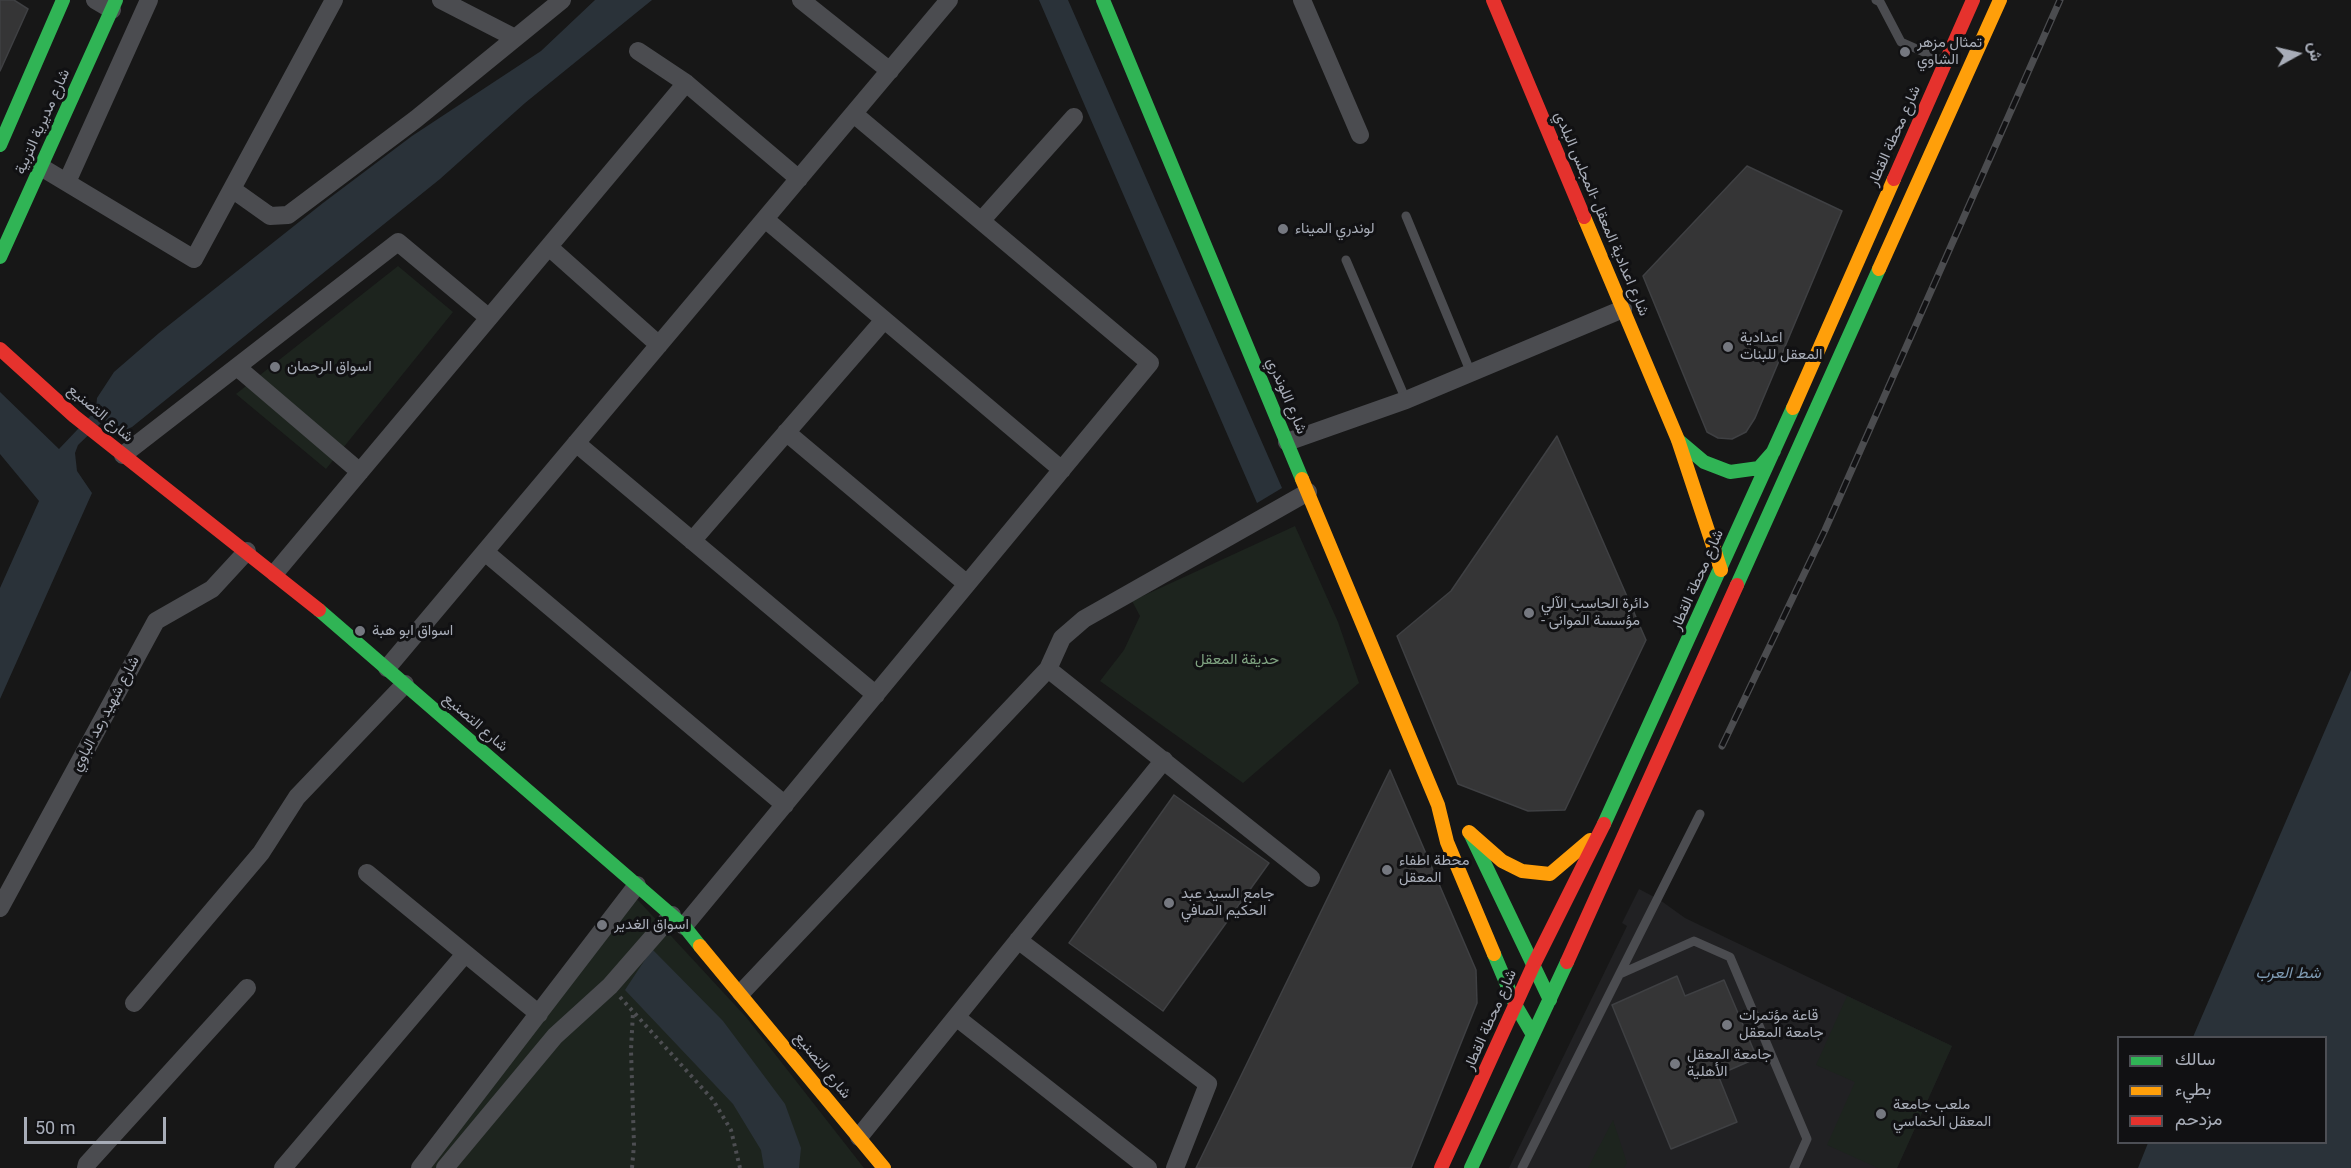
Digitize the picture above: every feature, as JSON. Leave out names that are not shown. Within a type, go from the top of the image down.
[{"type":"main road","name":"شارع مديرية التربية","points":[[0,145],[63,0]]},
{"type":"main road","name":"شارع اللوندري","points":[[1102,0],[1438,805],[1447,842],[1516,1006],[1533,1035]]},
{"type":"main road","name":"شارع اعدادية المعقل -المجلس البلدي","points":[[1493,0],[1678,440],[1720,570]]},
{"type":"main road","name":"شارع محطة القطار","points":[[1441,1168],[1533,966],[1602,829],[1720,570],[1973,0]]},
{"type":"main road","points":[[1471,1168],[1550,1000],[2000,0]]},
{"type":"main road","name":"شارع مديرية التربية","points":[[0,257],[114,5]]},
{"type":"main road","name":"شارع التصنيع","points":[[0,349],[74,416],[275,573],[678,921],[741,993],[884,1168]]},
{"type":"main road","points":[[1678,440],[1704,462],[1730,472],[1759,468],[1773,451]]},
{"type":"main road","points":[[1438,805],[1502,861],[1522,872],[1550,874],[1567,862],[1602,829]]},
{"type":"main road","points":[[1461,825],[1550,1000]]},
{"type":"street","points":[[95,0],[114,5]]},
{"type":"street","points":[[67,182],[149,0]]},
{"type":"street","points":[[41,167],[194,259],[334,0]]},
{"type":"street","points":[[441,0],[515,38]]},
{"type":"street","points":[[232,189],[270,216],[288,215],[416,119],[562,0]]},
{"type":"street","points":[[801,0],[890,71]]},
{"type":"street","points":[[387,668],[949,0]]},
{"type":"street","points":[[1302,0],[1360,135]]},
{"type":"street","points":[[638,51],[686,83],[799,178]]},
{"type":"street","points":[[275,573],[686,83]]},
{"type":"street","points":[[445,1168],[555,1036],[678,921],[785,805],[1150,363],[854,114]]},
{"type":"street","points":[[981,220],[1074,117]]},
{"type":"street","points":[[765,219],[1062,470]]},
{"type":"street","points":[[123,454],[398,242],[489,318]]},
{"type":"street","points":[[549,247],[659,345]]},
{"type":"street","points":[[1287,442],[1406,400],[1623,309]]},
{"type":"street","points":[[692,541],[884,320]]},
{"type":"street","points":[[237,367],[360,472]]},
{"type":"street","points":[[786,432],[968,584]]},
{"type":"street","points":[[576,443],[876,695]]},
{"type":"street","points":[[741,993],[1048,669],[1062,638],[1084,619],[1308,492]]},
{"type":"street","name":"شارع شهيد رعد الباوي","points":[[0,909],[156,621],[212,589],[247,551]]},
{"type":"street","points":[[485,552],[785,805]]},
{"type":"street","points":[[1048,669],[1311,878]]},
{"type":"street","points":[[134,1003],[261,853],[297,797],[405,684]]},
{"type":"street","points":[[859,1137],[1164,760]]},
{"type":"street","points":[[367,873],[539,1014]]},
{"type":"street","points":[[420,1168],[637,885]]},
{"type":"street","points":[[1018,940],[1208,1084],[1175,1168]]},
{"type":"street","points":[[283,1168],[465,954]]},
{"type":"street","points":[[86,1168],[87,1164],[247,988]]},
{"type":"street","points":[[956,1017],[1148,1168]]},
{"type":"lane","points":[[1876,0],[1880,2],[1901,42],[1946,62]]},
{"type":"lane","points":[[1406,216],[1471,373]]},
{"type":"lane","points":[[1346,260],[1406,400]]},
{"type":"lane","points":[[1522,1168],[1700,814]]},
{"type":"lane","points":[[1620,974],[1694,941],[1730,957],[1808,1138],[1794,1168]]},
{"type":"path","points":[[610,986],[713,1100],[731,1130],[740,1168]]},
{"type":"path","points":[[632,1168],[631,1038],[633,1011]]},
{"type":"shaded area","points":[[1639,889],[1660,900],[1685,918],[1952,1046],[1897,1168],[1509,1168],[1627,926],[1622,923]]},
{"type":"green space","points":[[398,266],[453,312],[326,469],[236,394]]},
{"type":"green space","name":"حديقة المعقل","points":[[1295,526],[1338,622],[1359,683],[1243,783],[1100,681],[1124,650],[1140,616],[1132,601]]},
{"type":"green space","points":[[636,898],[746,1017],[864,1168],[429,1168]]},
{"type":"green space","name":"ملعب جامعة المعقل الخماسي","points":[[1847,996],[1952,1046],[1897,1168],[1878,1168],[1827,1145],[1855,1082],[1816,1065]]},
{"type":"green space","points":[[1613,1120],[1627,1163],[1624,1168],[1588,1168]]},
{"type":"water","points":[[595,0],[652,0],[525,103],[440,179],[132,427],[123,431],[113,429],[102,422],[78,445],[75,453],[77,471],[92,493],[0,699],[0,588],[39,501],[0,454],[0,392],[59,449],[96,410],[97,398],[114,372],[159,333],[323,203],[412,136],[541,51]]},
{"type":"water","points":[[1039,0],[1068,0],[1282,488],[1257,503]]},
{"type":"water","name":"شط العرب","points":[[2351,670],[2351,1168],[2138,1168],[2148,1144],[2327,1144],[2327,1036],[2193,1036]]},
{"type":"water","points":[[652,949],[723,1021],[785,1104],[801,1148],[799,1168],[764,1168],[761,1150],[733,1104],[625,990]]},
{"type":"building","points":[[0,0],[14,0],[28,9],[0,71]]},
{"type":"building","name":"اعدادية المعقل للبنات","points":[[1747,166],[1842,211],[1755,418],[1746,432],[1732,439],[1718,438],[1707,432],[1643,276]]},
{"type":"building","name":"دائرة الحاسب الآلي - مؤسسة الموانى","points":[[1557,436],[1646,640],[1565,810],[1528,811],[1458,784],[1397,636],[1451,591]]},
{"type":"building","name":"محطة اطفاء المعقل","points":[[1390,770],[1476,970],[1477,1003],[1411,1168],[1196,1168]]},
{"type":"building","name":"جامع السيد عبد الحكيم الصافي","points":[[1174,795],[1269,863],[1163,1011],[1069,943]]},
{"type":"building","name":"جامعة المعقل الأهلية","points":[[1677,976],[1685,996],[1724,980],[1757,1058],[1718,1075],[1737,1122],[1671,1149],[1612,1005]]},
{"type":"railway","points":[[1722,746],[1825,530],[2060,0]]},
{"type":"traffic: fast","points":[[0,145],[63,0]]},
{"type":"traffic: fast","points":[[0,257],[116,0]]},
{"type":"traffic: fast","points":[[1103,0],[1302,479]]},
{"type":"traffic: fast","points":[[1737,585],[1879,269]]},
{"type":"traffic: fast","points":[[1604,824],[1793,408]]},
{"type":"traffic: fast","points":[[1678,440],[1704,462],[1730,472],[1759,468],[1774,451]]},
{"type":"traffic: fast","points":[[319,610],[684,926],[700,946]]},
{"type":"traffic: fast","points":[[1470,833],[1550,1000]]},
{"type":"traffic: fast","points":[[1494,954],[1516,1006],[1533,1035]]},
{"type":"traffic: fast","points":[[1471,1168],[1567,962]]},
{"type":"traffic: slow","points":[[1879,269],[2000,0]]},
{"type":"traffic: slow","points":[[1793,408],[1894,179]]},
{"type":"traffic: slow","points":[[1584,217],[1678,440],[1721,570]]},
{"type":"traffic: slow","points":[[1302,479],[1438,805],[1447,842],[1494,954]]},
{"type":"traffic: slow","points":[[1469,832],[1502,861],[1522,871],[1550,874],[1590,840]]},
{"type":"traffic: slow","points":[[700,946],[884,1168]]},
{"type":"traffic: jam","points":[[1493,0],[1584,217]]},
{"type":"traffic: jam","points":[[1894,179],[1973,0]]},
{"type":"traffic: jam","points":[[0,349],[74,416],[319,610]]},
{"type":"traffic: jam","points":[[1567,962],[1737,585]]},
{"type":"traffic: jam","points":[[1441,1168],[1533,966],[1604,824]]},
{"type":"place","name":"تمثال مزهر الشاوي","points":[[1905,52]]},
{"type":"place","name":"لوندري الميناء","points":[[1283,229]]},
{"type":"place","name":"اعدادية المعقل للبنات","points":[[1728,347]]},
{"type":"place","name":"اسواق الرحمان","points":[[275,367]]},
{"type":"place","name":"دائرة الحاسب الآلي - مؤسسة الموانى","points":[[1529,613]]},
{"type":"place","name":"اسواق ابو هبة","points":[[360,631]]},
{"type":"place","name":"محطة اطفاء المعقل","points":[[1387,870]]},
{"type":"place","name":"جامع السيد عبد الحكيم الصافي","points":[[1169,903]]},
{"type":"place","name":"اسواق الغدير","points":[[602,925]]},
{"type":"place","name":"قاعة مؤتمرات جامعة المعقل","points":[[1727,1025]]},
{"type":"place","name":"جامعة المعقل الأهلية","points":[[1675,1064]]},
{"type":"place","name":"ملعب جامعة المعقل الخماسي","points":[[1881,1114]]}]
